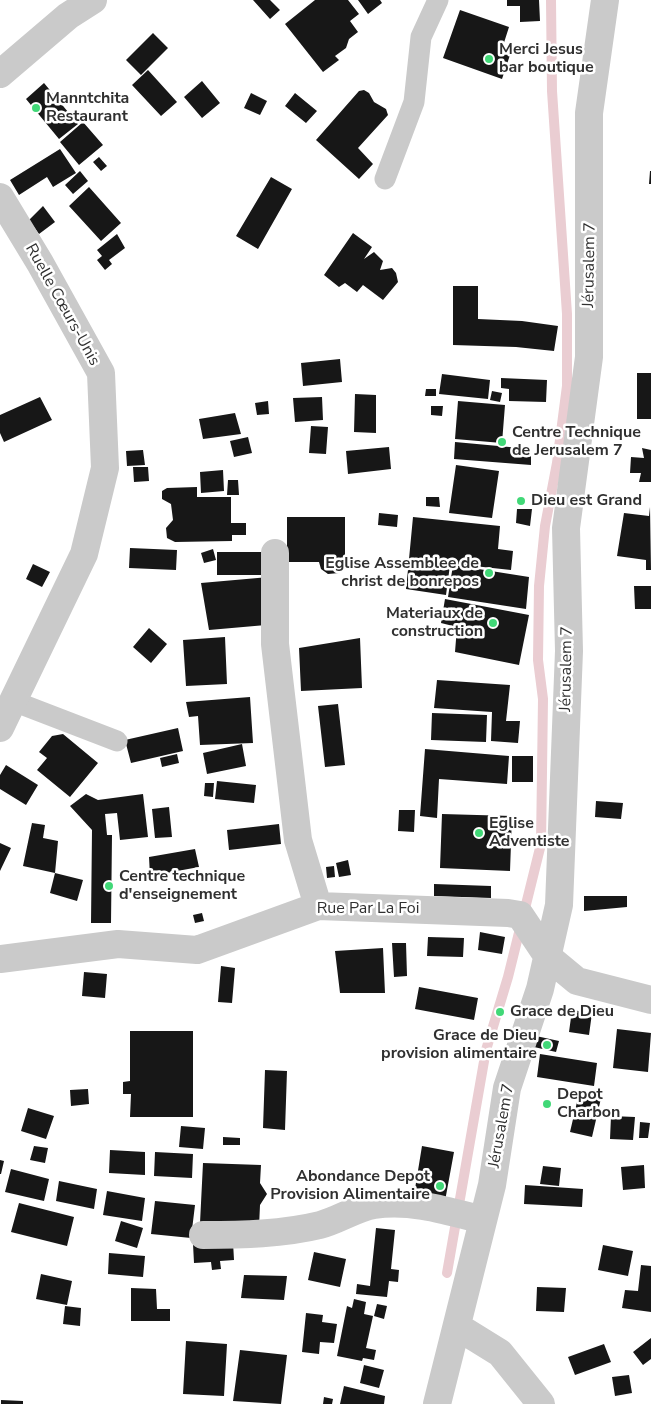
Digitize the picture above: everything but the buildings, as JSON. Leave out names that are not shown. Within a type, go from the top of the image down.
[{"type":"street","points":[[0,74],[68,16],[93,0]]},
{"type":"street","name":"Jérusalem 7","points":[[438,1404],[492,1185],[507,1088],[540,989],[560,905],[569,651],[566,528],[589,357],[589,113],[605,0]]},
{"type":"street","name":"Ruelle Cœurs-Unis","points":[[0,197],[40,263],[100,374],[105,468],[84,554],[0,728]]},
{"type":"street","points":[[275,554],[275,644],[298,840],[318,906]]},
{"type":"street","name":"Rue Par La Foi","points":[[0,959],[118,944],[198,950],[318,906],[508,913],[520,915],[548,957],[577,981],[651,1000]]},
{"type":"street","points":[[203,1235],[259,1234],[320,1225],[373,1205],[413,1205],[442,1209],[483,1220]]},
{"type":"street","points":[[458,1327],[500,1352],[541,1404]]},
{"type":"lane","points":[[385,179],[414,102],[421,36],[438,0]]},
{"type":"lane","points":[[13,701],[117,741]]},
{"type":"waterway","points":[[447,1273],[486,1050],[508,977],[541,844],[543,699],[538,660],[539,586],[545,526],[557,463],[567,386],[567,314],[552,91],[551,0]]},
{"type":"place","name":"Merci Jesus bar boutique","points":[[489,59]]},
{"type":"place","name":"Manntchita Restaurant","points":[[36,108]]},
{"type":"place","name":"Centre Technique de Jerusalem 7","points":[[502,442]]},
{"type":"place","name":"Dieu est Grand","points":[[521,501]]},
{"type":"place","name":"Eglise Assemblee de christ de bonrepos","points":[[489,573]]},
{"type":"place","name":"Materiaux de construction","points":[[493,623]]},
{"type":"place","name":"Eglise Adventiste","points":[[479,833]]},
{"type":"place","name":"Centre technique d'enseignement","points":[[109,886]]},
{"type":"place","name":"Grace de Dieu","points":[[500,1012]]},
{"type":"place","name":"Grace de Dieu provision alimentaire","points":[[547,1045]]},
{"type":"place","name":"Depot Charbon","points":[[547,1104]]},
{"type":"place","name":"Abondance Depot Provision Alimentaire","points":[[440,1186]]}]
